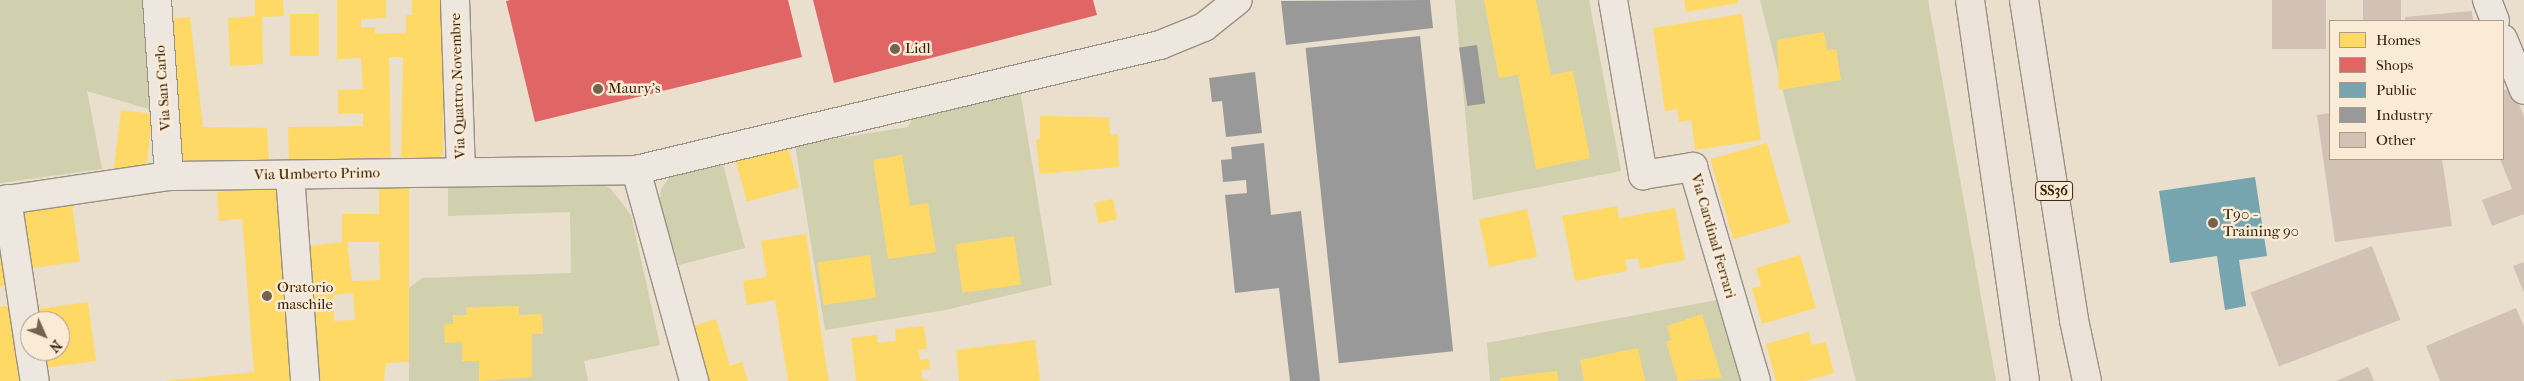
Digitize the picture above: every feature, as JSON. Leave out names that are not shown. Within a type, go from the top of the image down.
[{"type":"highway","points":[[1970,0],[2025,381]]},
{"type":"highway","name":"SS36","points":[[2024,0],[2074,320],[2087,381]]},
{"type":"street","name":"Via San Carlo","points":[[157,0],[169,176]]},
{"type":"street","name":"Via Quattro Novembre","points":[[455,0],[461,171]]},
{"type":"street","name":"Via Umberto Primo","points":[[4,200],[169,176],[636,170],[1160,45],[1204,27],[1238,0]]},
{"type":"street","name":"Via Cardinal Ferrari","points":[[1612,0],[1643,175],[1693,167],[1756,381]]},
{"type":"street","points":[[2487,0],[2496,20]]},
{"type":"street","points":[[2504,41],[2524,90]]},
{"type":"street","points":[[636,170],[694,381]]},
{"type":"street","points":[[290,174],[305,381]]},
{"type":"street","points":[[4,200],[23,311]]},
{"type":"street","points":[[31,361],[34,381]]},
{"type":"green space","points":[[0,0],[147,0],[152,110],[87,91],[102,169],[0,183]]},
{"type":"green space","points":[[1455,0],[1589,0],[1621,171],[1473,200]]},
{"type":"green space","points":[[1760,0],[1928,0],[1996,381],[1856,381]]},
{"type":"green space","points":[[1020,90],[1052,285],[945,310],[825,330],[795,145],[908,127],[916,111]]},
{"type":"green space","points":[[723,165],[745,248],[679,265],[659,205],[661,189],[670,177]]},
{"type":"green space","points":[[594,182],[610,188],[631,215],[660,345],[584,361],[588,381],[409,381],[409,288],[422,278],[571,273],[570,212],[448,216],[448,188]]},
{"type":"green space","points":[[1717,300],[1723,306],[1744,381],[1490,381],[1487,343]]},
{"type":"building: Homes","points":[[255,0],[283,0],[284,16],[262,17],[263,64],[230,66],[228,18],[255,16]]},
{"type":"building: Homes","points":[[337,0],[386,0],[386,18],[361,19],[361,27],[375,27],[375,34],[406,33],[406,15],[412,15],[412,0],[443,0],[443,154],[438,160],[404,160],[401,155],[403,57],[389,57],[391,160],[289,162],[288,127],[363,126],[363,113],[338,114],[338,90],[363,89],[361,58],[337,59]]},
{"type":"building: Homes","points":[[1484,0],[1536,0],[1551,75],[1573,71],[1590,158],[1536,169],[1518,75],[1499,78]]},
{"type":"building: Homes","points":[[1684,0],[1738,0],[1738,3],[1686,12]]},
{"type":"building: Homes","points":[[290,14],[319,14],[319,56],[290,56]]},
{"type":"building: Homes","points":[[1742,14],[1761,140],[1695,150],[1691,120],[1679,122],[1677,109],[1665,111],[1653,28]]},
{"type":"building: Homes","points":[[190,17],[203,127],[267,128],[269,161],[175,162],[162,20]]},
{"type":"building: Homes","points":[[1824,32],[1827,50],[1836,49],[1841,80],[1779,90],[1777,40]]},
{"type":"building: Homes","points":[[121,110],[153,114],[146,172],[114,169]]},
{"type":"building: Homes","points":[[1040,116],[1109,117],[1110,135],[1118,134],[1119,167],[1040,174],[1036,140],[1040,139]]},
{"type":"building: Homes","points":[[1767,143],[1790,223],[1733,239],[1710,159]]},
{"type":"building: Homes","points":[[788,147],[799,188],[747,202],[736,161]]},
{"type":"building: Homes","points":[[902,155],[910,206],[928,203],[936,252],[888,259],[873,160]]},
{"type":"building: Homes","name":"Oratorio maschile","points":[[276,186],[292,381],[164,381],[254,372],[242,219],[219,221],[217,192]]},
{"type":"building: Homes","points":[[409,186],[409,362],[386,363],[384,381],[316,381],[302,247],[342,242],[342,214],[379,214],[379,187]],"holes":[[[347,242],[379,242],[380,280],[352,281]],[[353,293],[355,320],[334,321],[333,295]]]},
{"type":"building: Homes","points":[[1113,199],[1117,220],[1098,223],[1094,203]]},
{"type":"building: Homes","points":[[72,204],[80,261],[25,269],[17,212]]},
{"type":"building: Homes","points":[[1617,206],[1619,218],[1675,208],[1685,260],[1640,269],[1638,258],[1625,260],[1627,271],[1575,281],[1562,216]]},
{"type":"building: Homes","points":[[1527,209],[1537,257],[1489,267],[1479,219]]},
{"type":"building: Homes","points":[[806,234],[829,381],[788,381],[775,300],[747,305],[743,281],[767,277],[761,241]]},
{"type":"building: Homes","points":[[1014,236],[1021,285],[962,293],[956,244]]},
{"type":"building: Homes","points":[[0,250],[7,285],[0,286]]},
{"type":"building: Homes","points":[[870,255],[876,298],[824,305],[818,262]]},
{"type":"building: Homes","points":[[1800,255],[1816,308],[1762,324],[1752,288],[1761,286],[1756,268]]},
{"type":"building: Homes","points":[[88,302],[96,361],[45,368],[44,361],[70,361],[70,311],[38,311],[38,309]]},
{"type":"building: Homes","points":[[11,305],[19,381],[0,381],[0,307]]},
{"type":"building: Homes","points":[[519,306],[519,315],[542,314],[543,334],[532,334],[532,377],[479,381],[479,361],[462,361],[462,342],[445,343],[444,324],[453,324],[453,315],[467,315],[466,307]]},
{"type":"building: Homes","points":[[1702,314],[1722,378],[1678,381],[1666,342],[1671,340],[1667,326]]},
{"type":"building: Homes","points":[[716,319],[730,366],[742,362],[748,381],[706,381],[694,326]]},
{"type":"building: Homes","points":[[924,326],[927,349],[918,350],[920,360],[929,359],[930,369],[921,370],[922,379],[931,381],[856,381],[851,338],[877,335],[878,343],[896,341],[895,329]]},
{"type":"building: Homes","points":[[1809,332],[1812,345],[1826,342],[1834,373],[1805,381],[1776,381],[1766,344]]},
{"type":"building: Homes","points":[[1035,340],[1040,381],[959,381],[956,350]]},
{"type":"building: Homes","points":[[1638,348],[1645,381],[1584,381],[1580,360]]},
{"type":"building: Homes","points":[[1557,371],[1558,381],[1500,381],[1500,378]]},
{"type":"building: Shops","name":"Maury's","points":[[788,0],[802,57],[535,122],[506,1]]},
{"type":"building: Shops","name":"Lidl","points":[[813,0],[1093,0],[1097,15],[834,83]]},
{"type":"building: Public","name":"T90 - Training 90","points":[[2255,177],[2267,256],[2239,260],[2246,306],[2225,310],[2217,256],[2170,263],[2159,191]]},
{"type":"building: Industry","points":[[1430,0],[1433,28],[1286,45],[1281,1]]},
{"type":"building: Industry","points":[[1420,36],[1453,351],[1339,363],[1306,48]]},
{"type":"building: Industry","points":[[1477,45],[1485,103],[1467,106],[1459,48]]},
{"type":"building: Industry","points":[[1255,72],[1262,133],[1226,137],[1222,101],[1212,102],[1209,78]]},
{"type":"building: Industry","points":[[1264,143],[1271,215],[1301,211],[1320,381],[1290,381],[1279,288],[1235,293],[1225,195],[1247,193],[1246,180],[1223,182],[1221,160],[1232,159],[1231,147]]},
{"type":"building: Other","points":[[2272,0],[2326,0],[2326,49],[2272,49]]},
{"type":"building: Other","points":[[2363,0],[2401,0],[2401,20],[2363,20]]},
{"type":"building: Other","points":[[2472,11],[2473,20],[2405,20],[2405,17]]},
{"type":"building: Other","points":[[2513,89],[2524,117],[2524,214],[2492,226],[2482,200],[2512,189],[2500,160],[2504,160],[2504,90]]},
{"type":"building: Other","points":[[2329,113],[2329,160],[2442,160],[2452,226],[2335,242],[2317,115]]},
{"type":"building: Other","points":[[2372,246],[2400,320],[2279,366],[2251,293]]},
{"type":"building: Other","points":[[2524,262],[2524,293],[2513,266]]},
{"type":"building: Other","points":[[2516,308],[2524,327],[2524,381],[2440,381],[2426,346]]},
{"type":"building: Other","points":[[2368,367],[2374,381],[2336,381]]},
{"type":"place","name":"Lidl","points":[[895,49]]},
{"type":"place","name":"Maury's","points":[[598,89]]},
{"type":"place","name":"T90 - Training 90","points":[[2213,223]]},
{"type":"place","name":"Oratorio maschile","points":[[267,296]]}]
